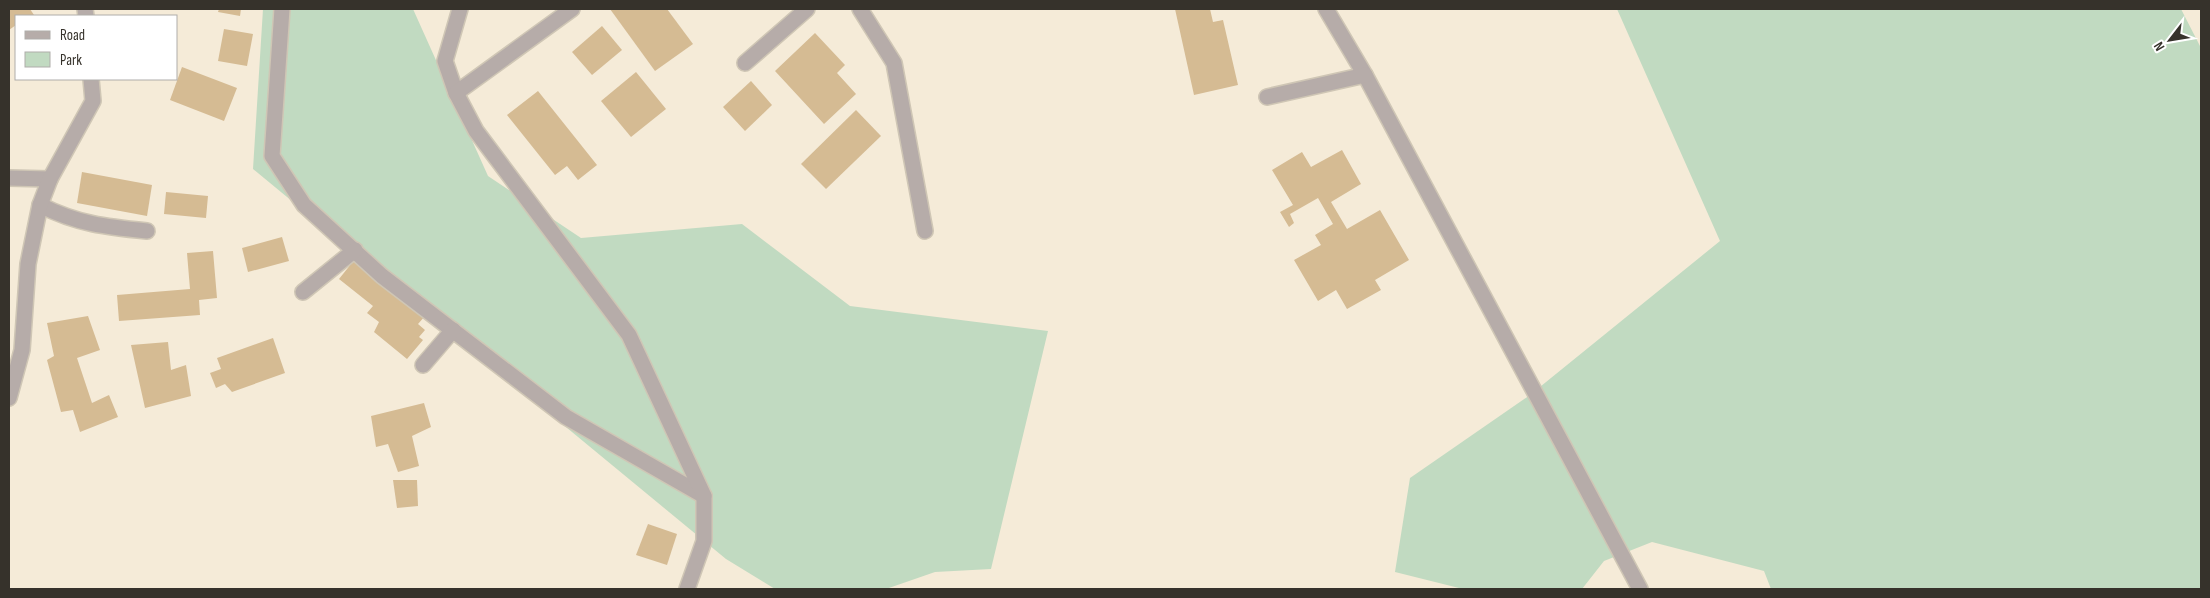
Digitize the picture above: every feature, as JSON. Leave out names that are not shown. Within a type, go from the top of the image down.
[{"type":"street","points":[[282,9],[272,156],[304,205],[382,276],[566,417],[704,496]]},
{"type":"street","points":[[460,9],[445,61],[456,93],[476,131],[629,335],[704,496],[704,541],[686,589]]},
{"type":"street","points":[[456,93],[572,9]]},
{"type":"street","points":[[745,63],[807,9]]},
{"type":"street","points":[[860,9],[894,63],[925,232]]},
{"type":"street","points":[[1326,9],[1365,76],[1640,589]]},
{"type":"street","points":[[1268,97],[1365,76]]},
{"type":"street","points":[[9,398],[22,350],[28,264],[40,204],[50,179],[93,101],[91,80]]},
{"type":"street","points":[[9,178],[50,179]]},
{"type":"street","points":[[40,204],[64,217],[107,227],[147,231]]},
{"type":"street","points":[[303,292],[355,250]]},
{"type":"street","points":[[423,365],[453,330]]},
{"type":"green space","points":[[263,9],[413,9],[488,176],[581,238],[742,224],[850,306],[1048,331],[991,569],[935,572],[886,589],[775,589],[726,559],[253,169]]},
{"type":"green space","points":[[1617,9],[2181,9],[2201,48],[2201,589],[1771,589],[1764,571],[1652,542],[1604,561],[1582,589],[1463,589],[1395,572],[1410,478],[1530,395],[1720,241]]},
{"type":"building","points":[[9,9],[30,9],[34,15],[15,15],[15,26],[9,30]]},
{"type":"building","points":[[219,9],[241,9],[240,16],[218,12]]},
{"type":"building","points":[[610,9],[667,9],[693,44],[655,71]]},
{"type":"building","points":[[1175,9],[1210,9],[1213,22],[1223,20],[1238,85],[1194,95]]},
{"type":"building","points":[[602,26],[622,50],[592,75],[572,52]]},
{"type":"building","points":[[224,29],[253,34],[247,66],[218,61]]},
{"type":"building","points":[[815,33],[845,65],[837,73],[856,94],[824,124],[775,71]]},
{"type":"building","points":[[182,67],[237,88],[224,121],[170,100]]},
{"type":"building","points":[[636,72],[666,109],[631,137],[601,101]]},
{"type":"building","points":[[751,81],[772,105],[745,131],[723,107]]},
{"type":"building","points":[[538,91],[597,165],[578,180],[567,166],[555,175],[507,115]]},
{"type":"building","points":[[856,110],[881,136],[826,189],[801,164]]},
{"type":"building","points":[[1342,150],[1361,184],[1331,202],[1347,229],[1380,210],[1409,260],[1375,280],[1381,290],[1347,309],[1336,290],[1318,301],[1294,260],[1321,245],[1315,235],[1333,224],[1318,198],[1290,214],[1294,223],[1289,227],[1280,212],[1293,205],[1272,170],[1302,152],[1311,167]]},
{"type":"building","points":[[82,172],[152,185],[147,216],[77,203]]},
{"type":"building","points":[[166,192],[208,196],[206,218],[164,214]]},
{"type":"building","points":[[282,237],[289,261],[248,272],[242,248]]},
{"type":"building","points":[[213,251],[217,298],[199,300],[200,315],[119,321],[117,295],[190,289],[187,253]]},
{"type":"building","points":[[355,259],[425,316],[418,324],[425,330],[419,337],[423,340],[407,359],[374,332],[379,322],[367,313],[373,306],[339,279]]},
{"type":"building","points":[[88,316],[100,350],[77,358],[92,403],[109,395],[118,417],[80,432],[73,410],[61,412],[47,360],[54,356],[47,323]]},
{"type":"building","points":[[273,338],[285,373],[232,392],[225,384],[216,388],[210,373],[221,369],[217,358]]},
{"type":"building","points":[[168,342],[171,370],[186,365],[191,396],[145,408],[131,345]]},
{"type":"building","points":[[424,403],[431,427],[412,436],[419,466],[398,472],[388,444],[376,447],[371,416]]},
{"type":"building","points":[[393,480],[417,480],[418,506],[397,508]]},
{"type":"building","points":[[648,524],[677,534],[667,565],[636,555]]}]
